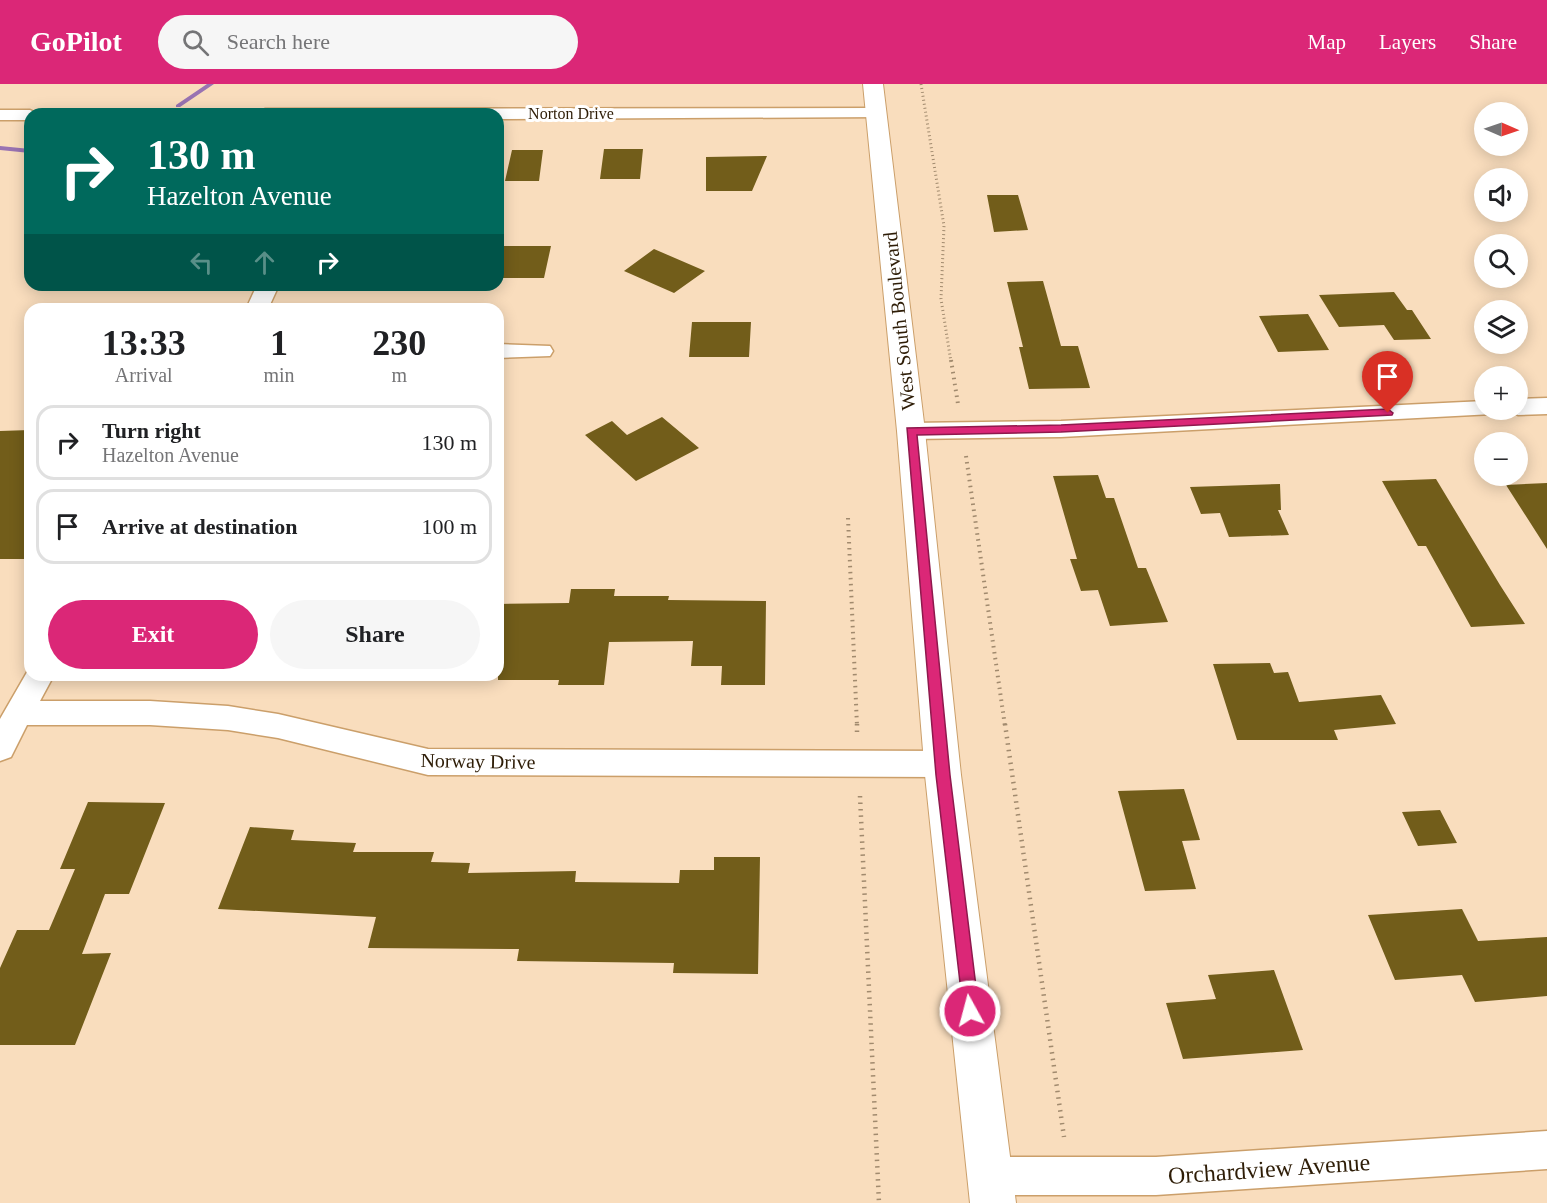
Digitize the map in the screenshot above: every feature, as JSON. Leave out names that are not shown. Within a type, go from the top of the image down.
[{"type":"street","name":"Norton Drive","points":[[504,109],[875,98]]},
{"type":"street","name":"West South Boulevard","points":[[875,98],[911,431],[942,764],[991,1190]]},
{"type":"street","points":[[0,115],[24,115]]},
{"type":"street","points":[[504,351],[542,351]]},
{"type":"street","points":[[1528,407],[1547,406]]},
{"type":"street","points":[[911,431],[1061,429],[1474,410]]},
{"type":"street","points":[[0,748],[36,681]]},
{"type":"street","name":"Norway Drive","points":[[18,712],[166,714],[229,718],[264,723],[358,749],[428,762],[942,764]]},
{"type":"street","name":"Orchardview Avenue","points":[[991,1190],[1156,1176],[1547,1150]]},
{"type":"path","points":[[921,84],[944,226],[941,299],[958,407]]},
{"type":"path","points":[[965,452],[1060,1119]]},
{"type":"path","points":[[848,518],[857,741]]},
{"type":"path","points":[[860,790],[879,1203]]},
{"type":"building","points":[[604,149],[643,149],[640,179],[600,179]]},
{"type":"building","points":[[512,150],[543,150],[539,181],[505,181]]},
{"type":"building","points":[[767,156],[752,191],[706,191],[706,157]]},
{"type":"building","points":[[987,195],[1018,195],[1028,230],[994,232]]},
{"type":"building","points":[[504,246],[551,246],[544,278],[504,278]]},
{"type":"building","points":[[654,249],[705,271],[674,293],[624,271]]},
{"type":"building","points":[[1043,281],[1061,346],[1078,346],[1090,388],[1029,389],[1019,347],[1023,347],[1007,282]]},
{"type":"building","points":[[1394,292],[1407,310],[1412,310],[1431,339],[1394,340],[1384,325],[1339,327],[1319,295]]},
{"type":"building","points":[[1308,314],[1329,350],[1278,352],[1259,316]]},
{"type":"building","points":[[692,322],[751,322],[749,357],[689,357]]},
{"type":"building","points":[[662,417],[699,448],[636,481],[585,435],[612,421],[627,435]]},
{"type":"building","points":[[24,430],[24,559],[0,559],[0,431]]},
{"type":"building","points":[[1098,475],[1106,498],[1114,498],[1138,568],[1146,568],[1168,622],[1110,626],[1098,590],[1081,591],[1070,559],[1077,559],[1053,476]]},
{"type":"building","points":[[1436,479],[1525,624],[1471,627],[1426,546],[1418,546],[1382,481]]},
{"type":"building","points":[[1547,483],[1547,549],[1507,486],[1528,486],[1528,484]]},
{"type":"building","points":[[1280,484],[1281,510],[1278,510],[1289,535],[1229,537],[1220,513],[1201,514],[1190,487]]},
{"type":"building","points":[[571,589],[615,589],[614,596],[669,596],[668,600],[766,601],[765,685],[721,685],[722,666],[691,666],[693,641],[609,642],[604,685],[558,685],[559,680],[504,680],[504,604],[569,603]]},
{"type":"building","points":[[1270,663],[1274,673],[1288,672],[1299,702],[1381,695],[1396,724],[1334,730],[1338,740],[1237,740],[1213,664]]},
{"type":"building","points":[[1184,789],[1200,840],[1182,841],[1196,889],[1145,891],[1118,791]]},
{"type":"building","points":[[88,802],[165,803],[129,894],[105,894],[82,954],[111,953],[75,1045],[0,1045],[0,968],[17,930],[49,930],[75,869],[60,869]]},
{"type":"building","points":[[1440,810],[1457,843],[1418,846],[1402,812]]},
{"type":"building","points":[[250,827],[294,830],[291,840],[356,843],[353,852],[434,852],[431,862],[470,863],[468,873],[576,871],[575,882],[679,883],[680,870],[714,870],[714,857],[760,857],[758,974],[673,973],[674,963],[517,961],[519,949],[368,948],[376,917],[218,909]]},
{"type":"building","points":[[1462,909],[1478,941],[1547,937],[1547,996],[1475,1002],[1462,975],[1395,980],[1368,915]]},
{"type":"building","points":[[1274,970],[1303,1050],[1183,1059],[1166,1003],[1216,999],[1208,975]]},
{"type":"waterway","points":[[178,106],[211,84]]},
{"type":"waterway","points":[[0,148],[24,150]]},
{"type":"route","points":[[970,1011],[943,775],[911,431],[1061,429],[1388,413]]}]
